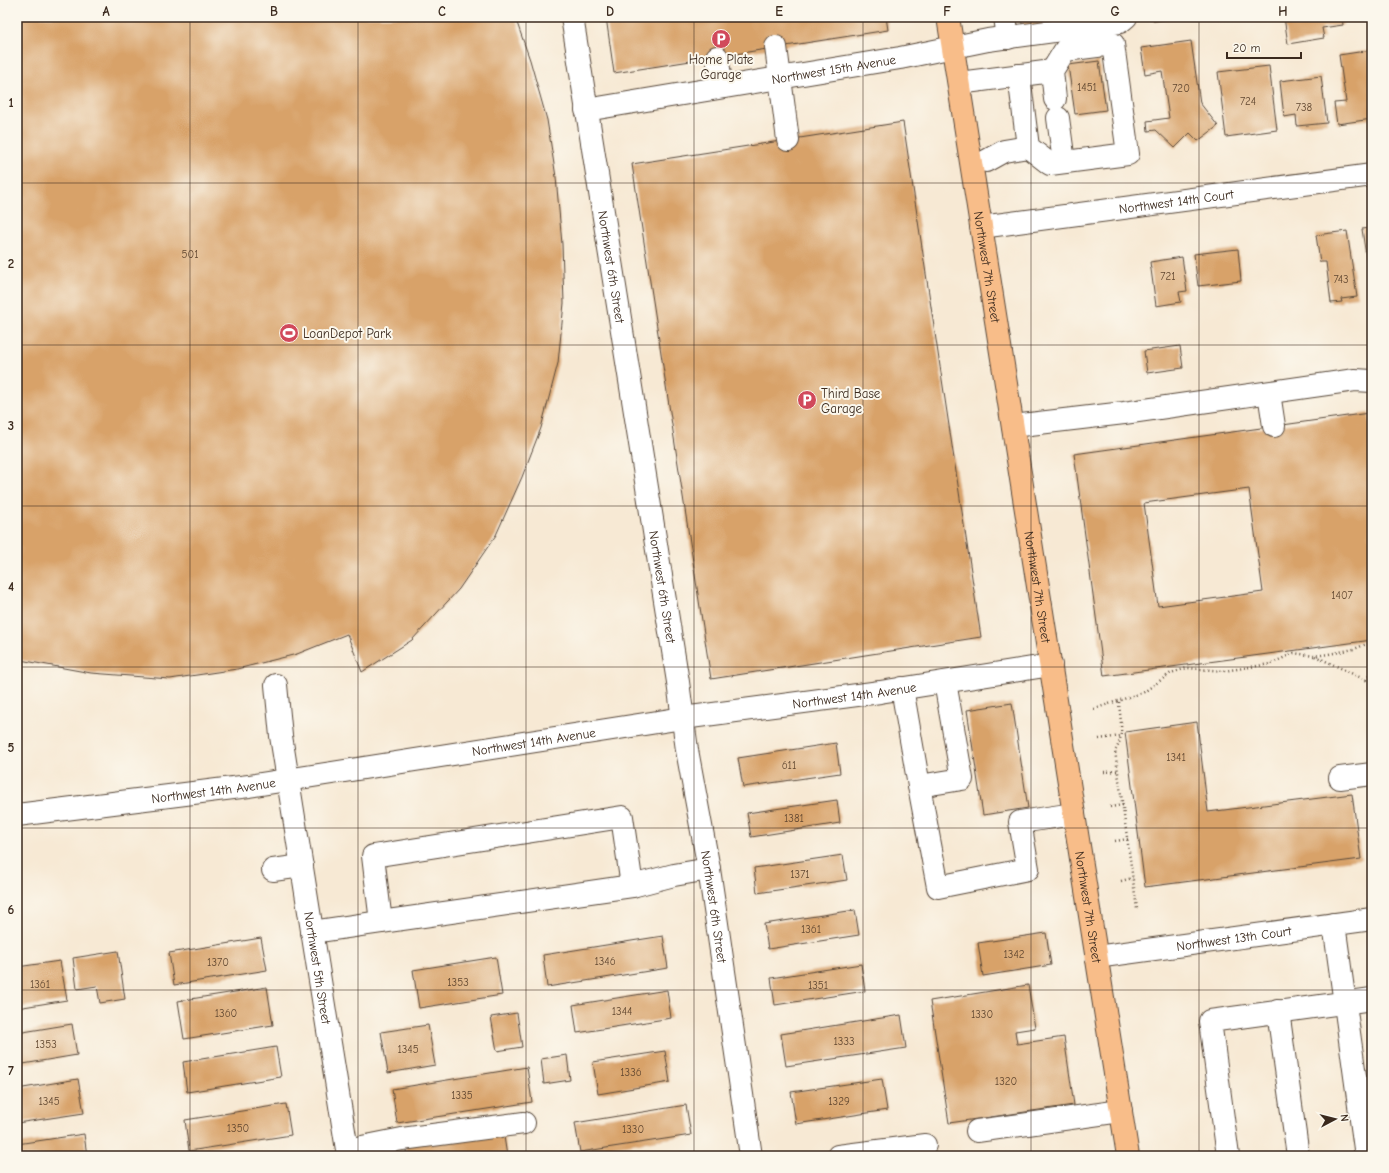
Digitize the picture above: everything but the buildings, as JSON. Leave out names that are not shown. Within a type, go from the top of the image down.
[{"type":"main road","name":"Northwest 7th Street","points":[[948,17],[1128,1156]]},
{"type":"street","name":"Northwest 6th Street","points":[[572,17],[683,718],[709,869],[751,1156]]},
{"type":"street","name":"Northwest 15th Avenue","points":[[586,110],[953,48],[988,40],[1007,27],[1120,22],[1126,17]]},
{"type":"street","points":[[1019,75],[1028,147],[1050,164],[1128,154],[1113,44],[1065,50],[1052,71],[1064,162]]},
{"type":"street","points":[[776,47],[788,140]]},
{"type":"street","points":[[717,57],[722,87]]},
{"type":"street","points":[[959,83],[1052,71]]},
{"type":"street","points":[[986,161],[1004,151],[1028,147]]},
{"type":"street","name":"Northwest 14th Court","points":[[981,227],[1372,175]]},
{"type":"street","points":[[1013,426],[1124,413],[1355,380],[1372,381]]},
{"type":"street","points":[[1269,392],[1274,426]]},
{"type":"street","name":"Northwest 14th Avenue","points":[[17,816],[289,780],[683,718],[945,682],[1051,665]]},
{"type":"street","points":[[919,786],[962,779],[945,682]]},
{"type":"street","name":"Northwest 5th Street","points":[[276,685],[281,736],[347,1153]]},
{"type":"street","points":[[902,688],[938,887],[1028,870],[1020,822],[1074,814]]},
{"type":"street","points":[[1340,778],[1372,774]]},
{"type":"street","points":[[381,922],[373,856],[622,817],[632,886]]},
{"type":"street","points":[[273,870],[302,866]]},
{"type":"street","points":[[312,932],[632,886],[674,875],[709,869]]},
{"type":"street","name":"Northwest 13th Court","points":[[1096,957],[1372,919]]},
{"type":"street","points":[[1334,924],[1366,1156]]},
{"type":"street","points":[[1228,1156],[1210,1021],[1372,999]]},
{"type":"street","points":[[1278,1011],[1298,1156]]},
{"type":"street","points":[[977,1131],[1121,1111]]},
{"type":"street","points":[[347,1153],[402,1139],[524,1122]]},
{"type":"street","points":[[838,1156],[925,1145]]},
{"type":"path","points":[[1094,709],[1119,702],[1144,692],[1171,673],[1187,668],[1224,671],[1270,664],[1294,654],[1314,656],[1354,649],[1372,642]]},
{"type":"path","points":[[1314,656],[1372,683]]},
{"type":"path","points":[[1366,680],[1372,670]]},
{"type":"path","points":[[1119,702],[1121,736],[1120,743],[1115,751],[1138,909]]},
{"type":"path","points":[[1099,738],[1121,736]]},
{"type":"path","points":[[1104,772],[1118,771]]},
{"type":"path","points":[[1110,807],[1123,805]]},
{"type":"path","points":[[1115,841],[1128,839]]},
{"type":"path","points":[[1121,880],[1133,878]]},
{"type":"place","name":"Home Plate Garage","points":[[721,39]]},
{"type":"place","name":"LoanDepot Park","points":[[289,333]]},
{"type":"place","name":"Third Base Garage","points":[[807,400]]}]
